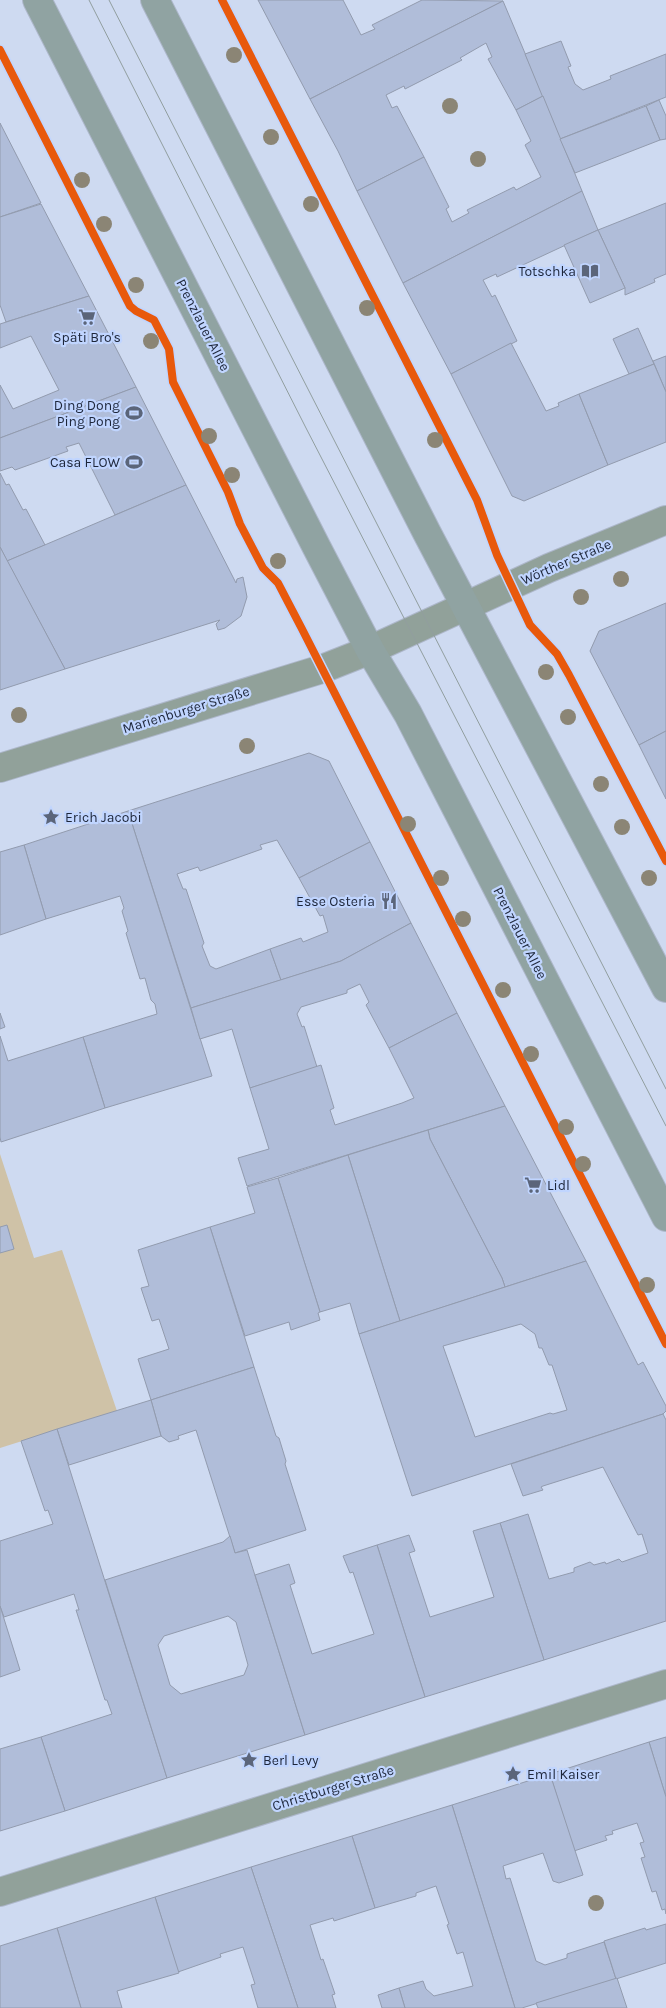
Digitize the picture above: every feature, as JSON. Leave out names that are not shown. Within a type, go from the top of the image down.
[{"type":"main road","name":"Prenzlauer Allee","points":[[37,0],[370,650],[408,714],[666,1218]]},
{"type":"main road","points":[[154,0],[519,710],[666,988]]},
{"type":"street","name":"Wörther Straße","points":[[467,607],[550,568],[666,520]]},
{"type":"street","points":[[370,650],[467,607]]},
{"type":"street","name":"Marienburger Straße","points":[[0,768],[322,669],[370,650]]},
{"type":"street","name":"Christburger Straße","points":[[0,1892],[666,1684]]},
{"type":"shaded area","points":[[0,1154],[34,1258],[62,1250],[117,1411],[0,1448]]},
{"type":"building","points":[[258,0],[343,0],[361,35],[375,29],[372,25],[422,0],[503,1],[310,99]]},
{"type":"building","points":[[503,1],[543,96],[516,110],[488,59],[492,57],[486,43],[460,58],[462,60],[405,89],[404,86],[386,95],[392,108],[397,106],[424,157],[357,191],[310,99]]},
{"type":"building","points":[[561,41],[571,66],[568,67],[575,84],[583,90],[611,79],[610,76],[666,54],[666,97],[560,139],[525,54]]},
{"type":"building","points":[[543,96],[582,191],[403,283],[357,191],[424,157],[449,207],[446,209],[452,222],[469,213],[467,210],[514,187],[516,190],[541,177],[525,145],[531,141],[516,110]]},
{"type":"building","points":[[659,100],[666,116],[666,139],[660,140],[646,106]]},
{"type":"building","points":[[646,106],[660,140],[575,173],[560,139]]},
{"type":"building","points":[[0,123],[41,203],[0,217]]},
{"type":"building","points":[[582,191],[598,230],[497,277],[496,274],[483,280],[492,297],[495,295],[517,341],[451,374],[403,283]]},
{"type":"building","points":[[666,203],[666,274],[654,279],[655,282],[625,295],[625,288],[598,230]]},
{"type":"building","points":[[41,204],[89,296],[6,322],[0,305],[0,217]]},
{"type":"building","points":[[598,230],[625,288],[590,303],[564,245]]},
{"type":"building","points":[[89,296],[136,387],[0,438],[0,385],[13,409],[59,390],[31,336],[0,348],[0,324]]},
{"type":"building","points":[[638,328],[654,364],[629,374],[613,339]]},
{"type":"building","points":[[511,343],[546,411],[559,406],[558,403],[579,394],[608,465],[524,501],[512,496],[451,374]]},
{"type":"building","points":[[666,356],[666,392],[653,361]]},
{"type":"building","points":[[654,364],[666,392],[666,442],[608,465],[579,394]]},
{"type":"building","points":[[136,387],[186,485],[115,515],[79,443],[66,447],[68,451],[15,470],[12,467],[0,471],[0,438]]},
{"type":"building","points":[[0,473],[6,485],[9,484],[23,510],[26,509],[45,545],[7,561],[0,547]]},
{"type":"building","points":[[186,485],[236,583],[237,579],[243,577],[247,597],[241,616],[225,628],[218,630],[216,624],[220,620],[65,669],[7,561]]},
{"type":"building","points":[[0,547],[65,669],[0,690]]},
{"type":"building","points":[[666,603],[666,731],[639,745],[590,651],[599,631]]},
{"type":"building","points":[[666,731],[666,799],[639,745]]},
{"type":"building","points":[[309,753],[329,761],[370,842],[299,878],[277,840],[260,845],[262,849],[200,871],[198,867],[177,874],[183,889],[186,889],[204,943],[202,946],[210,966],[216,969],[270,949],[281,980],[191,1008],[128,811]]},
{"type":"building","points":[[128,811],[212,1076],[105,1108],[83,1037],[157,1014],[155,1004],[151,1000],[145,978],[140,979],[126,933],[128,931],[120,896],[46,919],[24,845]]},
{"type":"building","points":[[370,842],[411,923],[341,961],[281,980],[270,949],[301,938],[303,942],[328,932],[323,915],[320,916],[299,878]]},
{"type":"building","points":[[24,845],[46,919],[0,935],[0,852]]},
{"type":"building","points":[[411,923],[457,1013],[389,1048],[366,1005],[369,1002],[360,984],[347,990],[347,993],[301,1007],[297,1014],[302,1027],[304,1026],[317,1067],[250,1088],[232,1029],[200,1039],[191,1008],[341,961]]},
{"type":"building","points":[[0,1013],[5,1027],[0,1029]]},
{"type":"building","points":[[457,1013],[505,1106],[247,1186],[238,1158],[269,1149],[250,1088],[321,1065],[334,1108],[330,1110],[335,1125],[402,1103],[414,1098],[389,1048]]},
{"type":"building","points":[[0,1036],[8,1061],[83,1037],[105,1108],[1,1142]]},
{"type":"building","points":[[505,1106],[586,1261],[505,1287],[430,1139],[428,1130]]},
{"type":"building","points":[[428,1130],[430,1139],[505,1287],[400,1321],[348,1155]]},
{"type":"building","points":[[348,1155],[400,1321],[359,1334],[350,1303],[320,1312],[278,1178]]},
{"type":"building","points":[[278,1178],[320,1312],[318,1313],[320,1320],[291,1330],[289,1322],[245,1336],[210,1227],[255,1213],[247,1187]]},
{"type":"building","points":[[7,1225],[14,1249],[0,1253],[0,1227]]},
{"type":"building","points":[[210,1227],[254,1367],[151,1400],[138,1359],[169,1349],[159,1319],[152,1321],[141,1288],[149,1286],[138,1250]]},
{"type":"building","points":[[586,1261],[638,1365],[643,1362],[666,1406],[666,1411],[663,1414],[412,1496],[359,1334]],"holes":[[[521,1324],[535,1334],[539,1348],[542,1348],[549,1365],[552,1365],[567,1410],[553,1414],[550,1413],[475,1437],[443,1346]]]},
{"type":"building","points":[[254,1367],[276,1436],[279,1438],[286,1461],[285,1464],[306,1530],[235,1553],[196,1430],[178,1436],[179,1439],[169,1442],[161,1436],[151,1400]]},
{"type":"building","points":[[151,1400],[161,1436],[69,1465],[57,1429]]},
{"type":"building","points":[[663,1414],[666,1420],[666,1621],[544,1660],[500,1523],[528,1514],[549,1579],[574,1572],[574,1568],[590,1562],[594,1565],[605,1562],[606,1564],[619,1559],[622,1562],[648,1553],[642,1534],[638,1535],[603,1467],[543,1486],[541,1487],[543,1490],[523,1496],[511,1464]]},
{"type":"building","points":[[57,1429],[167,1778],[65,1811],[41,1737],[112,1714],[107,1700],[105,1700],[76,1610],[79,1610],[74,1594],[4,1617],[0,1606],[0,1541],[53,1524],[48,1510],[45,1511],[21,1441]]},
{"type":"building","points":[[500,1523],[544,1660],[425,1697],[377,1545],[409,1535],[415,1551],[409,1553],[430,1617],[494,1597],[473,1531]]},
{"type":"building","points":[[230,1536],[235,1553],[247,1550],[305,1735],[167,1778],[105,1580],[223,1542]],"holes":[[[228,1616],[236,1622],[248,1665],[244,1675],[181,1694],[170,1685],[158,1645],[164,1636]]]},
{"type":"building","points":[[377,1545],[425,1697],[305,1735],[255,1575],[289,1564],[295,1583],[290,1585],[312,1654],[374,1634],[353,1572],[350,1573],[343,1556]]},
{"type":"building","points":[[0,1606],[20,1670],[0,1677]]},
{"type":"building","points":[[41,1737],[65,1811],[0,1831],[0,1749]]},
{"type":"building","points":[[666,1737],[666,1797],[649,1742]]},
{"type":"building","points":[[649,1742],[666,1797],[666,1914],[665,1909],[662,1910],[656,1891],[652,1892],[641,1858],[645,1857],[640,1843],[644,1842],[637,1823],[612,1831],[613,1834],[605,1836],[607,1840],[574,1851],[550,1774]]},
{"type":"building","points":[[550,1774],[583,1875],[559,1883],[553,1881],[543,1853],[503,1866],[506,1879],[510,1878],[536,1961],[545,1965],[567,1958],[567,1954],[604,1942],[616,1979],[522,2008],[515,2008],[452,1805]]},
{"type":"building","points":[[452,1805],[515,2008],[405,2008],[399,1988],[423,1981],[426,1989],[434,1996],[473,1986],[463,1952],[457,1954],[436,1886],[416,1893],[416,1896],[375,1908],[352,1836]]},
{"type":"building","points":[[352,1836],[375,1908],[334,1921],[333,1918],[310,1925],[321,1960],[323,1959],[335,1994],[332,1995],[336,2008],[298,2008],[251,1867]]},
{"type":"building","points":[[251,1867],[298,2008],[258,2008],[251,1985],[255,1984],[243,1947],[220,1954],[221,1957],[178,1972],[155,1897]]},
{"type":"building","points":[[155,1897],[179,1973],[117,1991],[122,2008],[81,2008],[57,1928]]},
{"type":"building","points":[[666,1924],[666,1963],[616,1979],[604,1941],[645,1928],[646,1930]]},
{"type":"building","points":[[57,1928],[81,2008],[0,2008],[0,1946]]},
{"type":"building","points":[[617,1978],[627,2008],[538,2008],[536,2003]]},
{"type":"building","points":[[399,1988],[405,2008],[382,2008],[378,1995]]},
{"type":"tram line","points":[[89,0],[306,428],[666,1126]]},
{"type":"tram line","points":[[109,0],[666,1089]]},
{"type":"cycle path","points":[[222,0],[477,500],[497,555],[530,625],[557,654],[666,861]]},
{"type":"cycle path","points":[[0,50],[130,306],[154,320],[169,349],[173,382],[228,492],[240,524],[263,568],[278,583],[302,629],[666,1344]]},
{"type":"place","name":"Totschka","points":[[590,271]]},
{"type":"place","name":"Späti Bro's","points":[[87,317]]},
{"type":"place","name":"Ding Dong Ping Pong","points":[[134,413]]},
{"type":"place","name":"Casa FLOW","points":[[134,462]]},
{"type":"place","name":"Erich Jacobi","points":[[51,817]]},
{"type":"place","name":"Esse Osteria","points":[[389,901]]},
{"type":"place","name":"Lidl","points":[[533,1185]]},
{"type":"place","name":"Berl Levy","points":[[249,1760]]},
{"type":"place","name":"Emil Kaiser","points":[[513,1774]]}]
